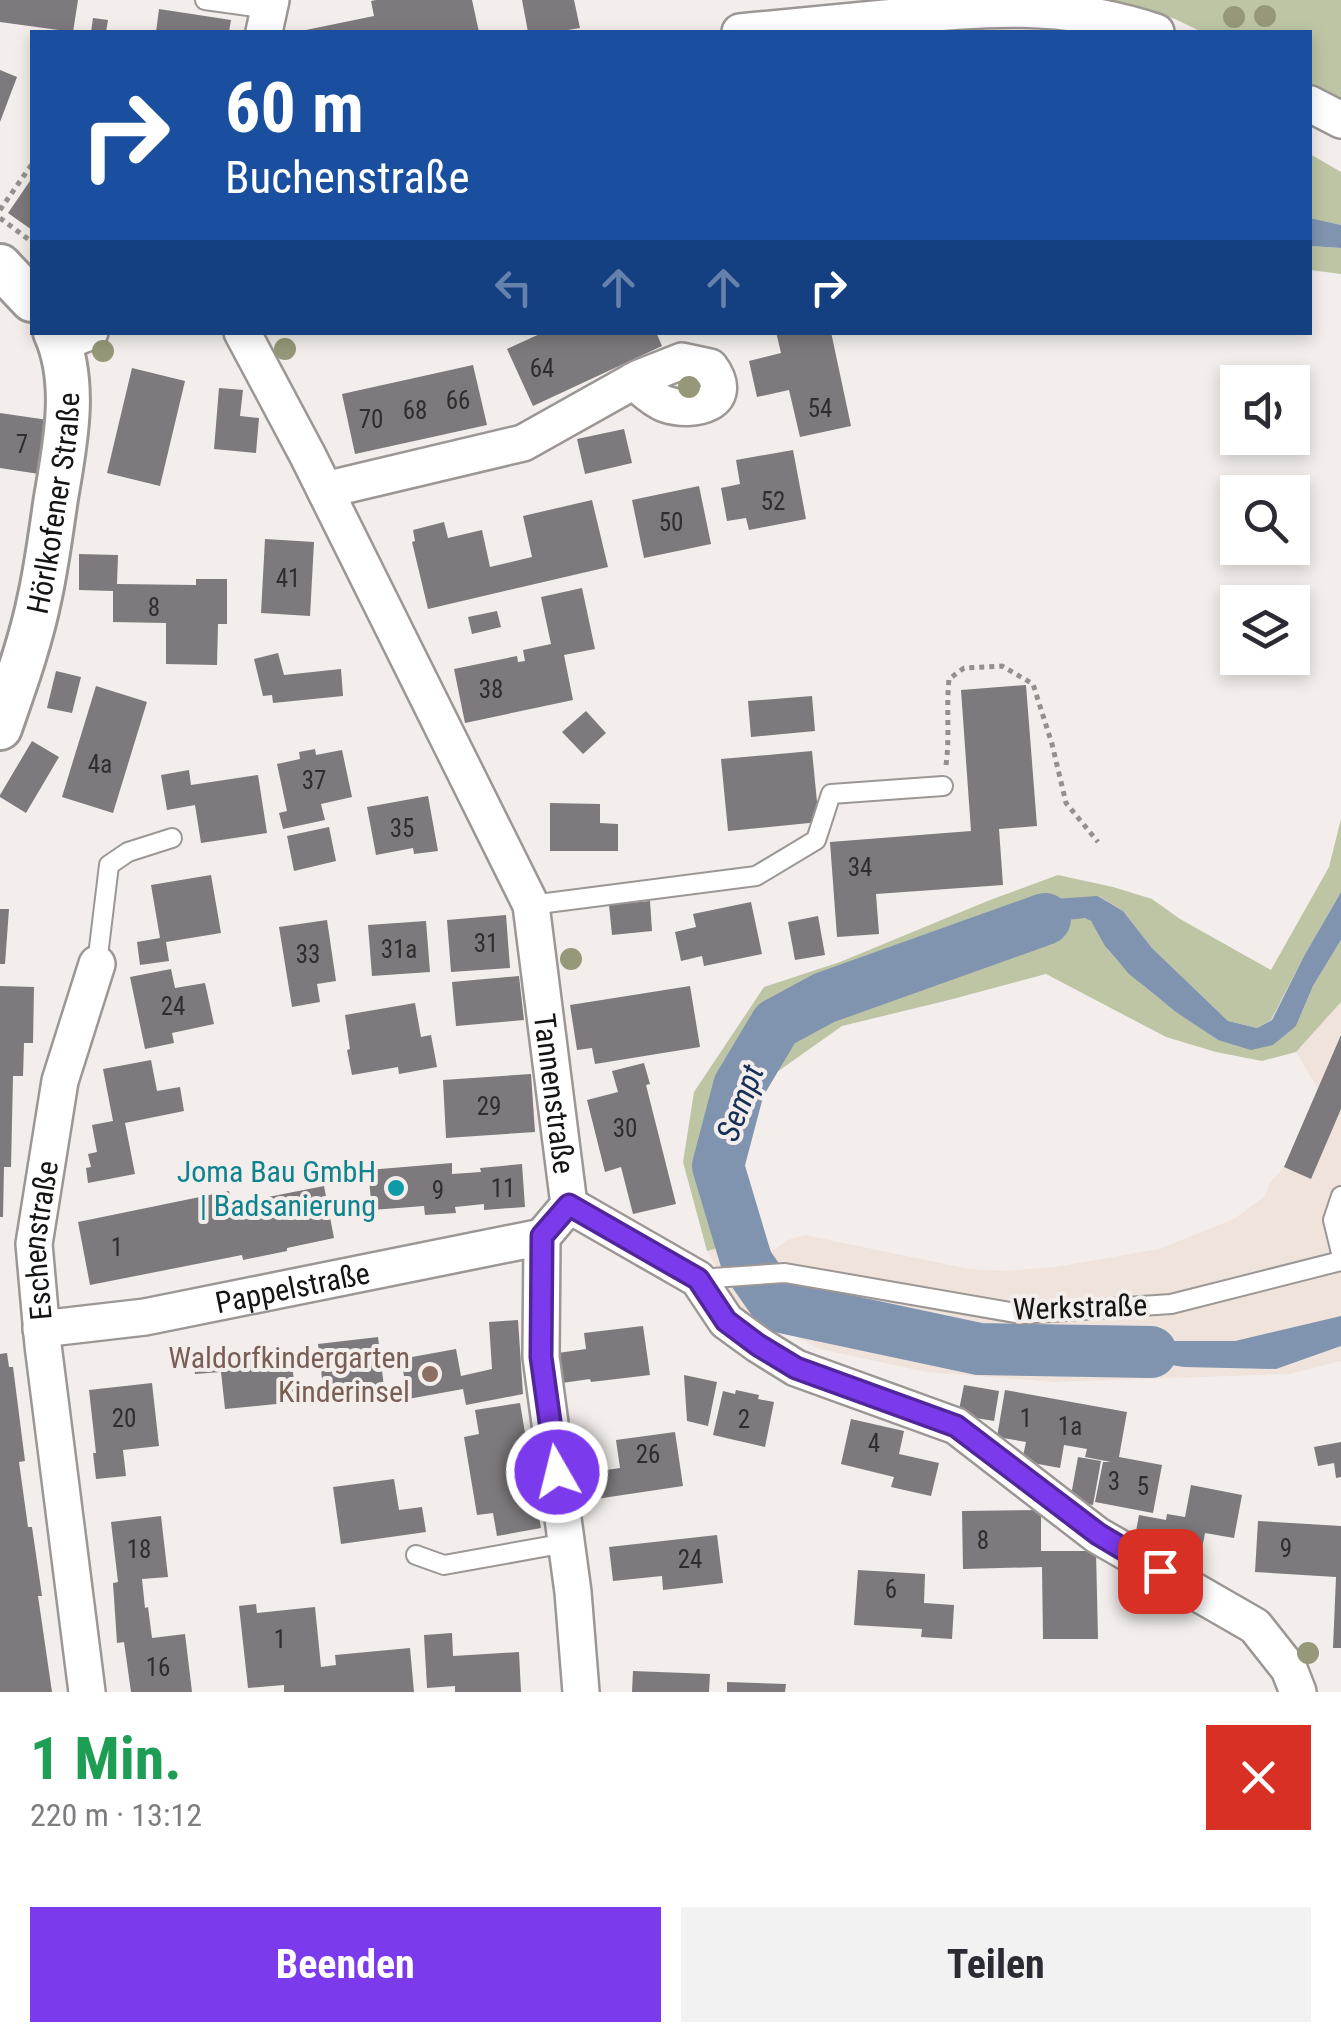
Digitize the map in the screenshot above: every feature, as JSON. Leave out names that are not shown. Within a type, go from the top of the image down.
[{"type":"street","points":[[761,30],[993,8],[1049,8],[1149,30]]},
{"type":"street","points":[[1312,105],[1341,120]]},
{"type":"street","points":[[0,266],[30,298]]},
{"type":"street","name":"Tannenstraße","points":[[244,335],[531,905],[569,1205],[542,1236]]},
{"type":"street","name":"Hörlkofener Straße","points":[[0,728],[12,658],[40,596],[60,474],[68,336]]},
{"type":"street","points":[[324,490],[523,443],[633,381]]},
{"type":"street","name":"Eschenstraße","points":[[87,1692],[34,1244],[60,1082],[96,964]]},
{"type":"street","points":[[569,1205],[698,1279],[726,1321],[796,1368],[956,1426],[1098,1534],[1255,1626],[1289,1669],[1298,1692]]},
{"type":"street","points":[[542,1236],[541,1357],[582,1692]]},
{"type":"street","name":"Pappelstraße","points":[[42,1330],[144,1317],[542,1236]]},
{"type":"lane","points":[[204,0],[268,14]]},
{"type":"lane","points":[[531,905],[756,876],[816,840],[831,794],[943,786]]},
{"type":"lane","name":"Eschenstraße","points":[[96,964],[109,865],[128,852],[172,838]]},
{"type":"lane","points":[[1341,1196],[1332,1220],[1341,1253]]},
{"type":"lane","name":"Werkstraße","points":[[698,1279],[785,1273],[1020,1314],[1171,1304],[1341,1262]]},
{"type":"lane","points":[[416,1555],[444,1565],[566,1543]]},
{"type":"path","points":[[0,209],[30,167]]},
{"type":"path","points":[[0,218],[30,240]]},
{"type":"path","points":[[943,786],[949,745],[949,679],[964,668],[1002,666],[1032,684],[1066,803],[1098,842]]},
{"type":"shaded area","points":[[1341,1002],[1341,1361],[1289,1374],[1053,1382],[926,1372],[820,1349],[739,1308],[707,1251],[750,1239],[771,1252],[788,1240],[805,1235],[969,1269],[1003,1271],[1055,1267],[1159,1249],[1234,1219],[1264,1197],[1284,1167],[1318,1089],[1296,1052]]},
{"type":"green space","points":[[1111,0],[1341,0],[1341,106],[1312,90],[1312,30],[1198,30]]},
{"type":"green space","points":[[1312,155],[1341,172],[1341,225],[1312,218]]},
{"type":"green space","points":[[1312,246],[1341,248],[1341,274],[1312,270]]},
{"type":"green space","points":[[1341,819],[1341,892],[1271,1020],[1257,1028],[1228,1021],[1152,948],[1123,911],[1099,896],[984,951],[1052,923],[1088,919],[1109,951],[1133,977],[1218,1040],[1296,1026],[1313,986],[1341,940],[1341,1002],[1296,1052],[1262,1061],[1166,1037],[1046,974],[842,1026],[770,1077],[742,1146],[747,1193],[771,1252],[750,1239],[707,1251],[683,1162],[694,1092],[764,987],[840,962],[1058,875],[1152,899],[1271,970],[1329,867]]},
{"type":"water","points":[[1312,218],[1341,225],[1341,248],[1312,246]]},
{"type":"water","points":[[1341,892],[1341,940],[1313,986],[1296,1026],[1273,1045],[1251,1050],[1218,1040],[1176,1012],[1129,974],[1085,918],[1056,921],[984,951],[976,936],[1053,899],[1098,896],[1123,911],[1152,948],[1228,1021],[1257,1028],[1272,1020]]},
{"type":"water","points":[[1341,1316],[1341,1346],[1276,1369],[1184,1367],[1079,1351],[1109,1341],[1235,1341]]},
{"type":"building","points":[[0,0],[78,0],[73,30],[0,22]]},
{"type":"building","points":[[472,0],[479,30],[306,30],[374,16],[371,1]]},
{"type":"building","points":[[522,0],[574,0],[580,28],[528,30]]},
{"type":"building","points":[[159,9],[231,20],[229,30],[156,30]]},
{"type":"building","points":[[93,18],[108,20],[106,30],[91,30]]},
{"type":"building","points":[[0,70],[17,77],[0,122]]},
{"type":"building","points":[[30,181],[30,229],[8,213]]},
{"type":"building","points":[[537,335],[657,335],[662,346],[533,406],[507,349]]},
{"type":"building","points":[[777,335],[832,335],[851,426],[800,437],[789,390],[757,397],[749,361],[781,353]]},
{"type":"building","points":[[473,365],[487,425],[355,454],[342,394]]},
{"type":"building","points":[[132,368],[185,381],[160,486],[107,473]]},
{"type":"building","points":[[219,388],[243,390],[240,416],[259,418],[256,453],[214,449]]},
{"type":"building","points":[[0,413],[48,420],[39,474],[0,468]]},
{"type":"building","points":[[624,429],[632,463],[585,474],[577,439]]},
{"type":"building","points":[[793,450],[806,519],[749,530],[746,518],[727,521],[721,488],[740,484],[736,460]]},
{"type":"building","points":[[699,486],[711,544],[644,558],[632,500]]},
{"type":"building","points":[[592,500],[608,567],[428,609],[412,542],[413,530],[444,522],[448,538],[482,530],[490,567],[532,557],[523,516]]},
{"type":"building","points":[[265,539],[314,542],[310,616],[261,613]]},
{"type":"building","points":[[79,554],[118,555],[117,584],[196,585],[196,579],[227,579],[227,624],[218,624],[217,665],[166,664],[166,623],[113,622],[113,591],[79,590]]},
{"type":"building","points":[[582,588],[595,649],[564,655],[573,700],[465,723],[454,669],[517,656],[518,662],[525,661],[523,650],[551,644],[541,597]]},
{"type":"building","points":[[497,611],[501,627],[472,634],[468,617]]},
{"type":"building","points":[[278,653],[284,675],[341,669],[343,696],[273,703],[272,695],[263,696],[254,659]]},
{"type":"building","points":[[56,671],[81,677],[72,713],[47,708]]},
{"type":"building","points":[[1026,685],[1037,826],[999,829],[1003,885],[876,894],[879,934],[837,937],[830,842],[971,831],[961,690]]},
{"type":"building","points":[[96,686],[147,702],[113,813],[62,797]]},
{"type":"building","points":[[812,696],[815,731],[751,737],[748,701]]},
{"type":"building","points":[[586,711],[606,733],[583,754],[562,732]]},
{"type":"building","points":[[32,741],[59,757],[26,813],[0,795]]},
{"type":"building","points":[[315,749],[316,755],[342,750],[352,797],[321,804],[325,820],[283,829],[279,813],[287,811],[277,764],[300,759],[299,752]]},
{"type":"building","points":[[812,751],[819,822],[728,831],[721,759]]},
{"type":"building","points":[[189,770],[191,785],[258,775],[267,833],[201,843],[195,805],[167,810],[161,775]]},
{"type":"building","points":[[428,796],[438,851],[414,854],[413,848],[376,855],[367,807]]},
{"type":"building","points":[[550,803],[600,804],[600,823],[618,824],[618,851],[550,851]]},
{"type":"building","points":[[329,827],[336,861],[294,871],[287,836]]},
{"type":"building","points":[[211,875],[221,933],[166,942],[169,961],[140,965],[137,942],[160,938],[151,885]]},
{"type":"building","points":[[650,901],[652,931],[612,935],[609,905]]},
{"type":"building","points":[[751,902],[762,954],[704,966],[702,956],[681,961],[675,932],[696,927],[693,914]]},
{"type":"building","points":[[0,909],[9,909],[5,964],[0,964]]},
{"type":"building","points":[[506,915],[510,968],[451,972],[447,920]]},
{"type":"building","points":[[818,916],[825,955],[795,960],[788,922]]},
{"type":"building","points":[[327,920],[336,981],[317,984],[320,1002],[292,1007],[279,927]]},
{"type":"building","points":[[426,921],[430,972],[372,976],[368,925]]},
{"type":"building","points":[[171,969],[175,988],[205,983],[214,1024],[172,1033],[174,1043],[145,1049],[130,977]]},
{"type":"building","points":[[519,976],[524,1020],[456,1026],[452,982]]},
{"type":"building","points":[[0,986],[34,987],[33,1043],[24,1043],[23,1076],[13,1076],[11,1167],[4,1167],[3,1217],[0,1217]]},
{"type":"building","points":[[690,986],[700,1047],[595,1064],[592,1048],[577,1050],[570,1005]]},
{"type":"building","points":[[415,1003],[421,1037],[431,1035],[437,1067],[399,1074],[398,1067],[352,1075],[345,1015]]},
{"type":"building","points":[[1341,1035],[1341,1109],[1311,1179],[1284,1167]]},
{"type":"building","points":[[151,1060],[157,1091],[180,1087],[184,1111],[125,1123],[135,1174],[88,1183],[88,1154],[97,1152],[92,1125],[113,1121],[103,1069]]},
{"type":"building","points":[[644,1063],[676,1204],[633,1214],[621,1167],[605,1172],[587,1100],[618,1092],[612,1071]]},
{"type":"building","points":[[531,1074],[535,1132],[446,1138],[443,1080]]},
{"type":"building","points":[[452,1163],[452,1174],[522,1164],[525,1207],[484,1210],[484,1204],[455,1207],[456,1213],[425,1215],[424,1206],[372,1210],[368,1170]]},
{"type":"building","points":[[324,1186],[334,1238],[243,1260],[242,1255],[90,1285],[78,1222],[229,1191],[232,1204]]},
{"type":"building","points":[[518,1320],[523,1394],[466,1405],[463,1389],[408,1399],[401,1359],[456,1349],[461,1376],[492,1369],[489,1322]]},
{"type":"building","points":[[643,1326],[650,1375],[562,1383],[558,1353],[586,1349],[584,1333]]},
{"type":"building","points":[[378,1337],[384,1387],[324,1395],[318,1344]]},
{"type":"building","points":[[219,1349],[220,1358],[291,1352],[296,1402],[225,1409],[221,1372],[195,1374],[192,1351]]},
{"type":"building","points":[[7,1353],[9,1367],[13,1367],[25,1461],[19,1462],[42,1596],[38,1596],[52,1692],[0,1692],[0,1354]]},
{"type":"building","points":[[684,1375],[717,1382],[708,1426],[687,1421]]},
{"type":"building","points":[[152,1383],[159,1446],[123,1450],[126,1476],[96,1479],[89,1390]]},
{"type":"building","points":[[964,1385],[999,1391],[994,1421],[958,1415]]},
{"type":"building","points":[[736,1390],[774,1402],[765,1447],[713,1435],[723,1391],[735,1394]]},
{"type":"building","points":[[1005,1390],[1127,1412],[1119,1457],[1162,1465],[1153,1513],[1095,1502],[1103,1462],[1111,1462],[1085,1457],[1087,1449],[1064,1445],[1060,1468],[1022,1461],[1026,1442],[997,1437]]},
{"type":"building","points":[[520,1403],[541,1528],[497,1536],[493,1513],[477,1515],[464,1437],[479,1434],[475,1410]]},
{"type":"building","points":[[851,1419],[904,1431],[899,1454],[939,1463],[931,1496],[891,1487],[894,1477],[841,1464]]},
{"type":"building","points":[[675,1432],[683,1486],[596,1499],[592,1472],[620,1468],[616,1440]]},
{"type":"building","points":[[1341,1442],[1341,1477],[1336,1478],[1334,1463],[1318,1466],[1314,1447]]},
{"type":"building","points":[[1078,1457],[1101,1461],[1093,1505],[1070,1501]]},
{"type":"building","points":[[394,1479],[399,1510],[422,1507],[426,1532],[341,1544],[333,1487]]},
{"type":"building","points":[[1191,1485],[1242,1495],[1234,1538],[1205,1533],[1201,1554],[1134,1542],[1139,1515],[1166,1520],[1167,1514],[1185,1517]]},
{"type":"building","points":[[1041,1510],[1041,1551],[1096,1551],[1098,1639],[1043,1639],[1042,1567],[963,1569],[962,1511]]},
{"type":"building","points":[[161,1516],[168,1577],[142,1579],[145,1608],[148,1607],[152,1638],[185,1634],[192,1692],[131,1692],[124,1642],[117,1643],[113,1583],[118,1582],[111,1522]]},
{"type":"building","points":[[1258,1521],[1341,1526],[1341,1648],[1333,1648],[1336,1577],[1255,1572]]},
{"type":"building","points":[[717,1535],[723,1583],[663,1590],[662,1576],[613,1581],[609,1547]]},
{"type":"building","points":[[858,1570],[925,1574],[924,1603],[954,1605],[952,1639],[921,1637],[922,1629],[854,1625]]},
{"type":"building","points":[[256,1604],[257,1613],[315,1607],[321,1667],[336,1665],[335,1655],[410,1648],[414,1692],[284,1692],[284,1685],[248,1688],[239,1606]]},
{"type":"building","points":[[452,1633],[453,1656],[519,1652],[521,1692],[455,1692],[455,1686],[427,1688],[424,1635]]},
{"type":"building","points":[[633,1671],[710,1674],[709,1692],[632,1692]]},
{"type":"building","points":[[727,1682],[786,1684],[785,1692],[727,1692]]},
{"type":"waterway","name":"Sempt","points":[[1045,919],[824,998],[776,1024],[739,1086],[718,1166],[747,1263],[777,1306],[979,1349],[1151,1352]]},
{"type":"place","name":"Joma Bau GmbH | Badsanierung","points":[[396,1188]]},
{"type":"place","name":"Waldorfkindergarten Kinderinsel","points":[[430,1374]]},
{"type":"route","points":[[557,1472],[541,1357],[542,1236],[569,1205],[698,1279],[726,1321],[758,1345],[796,1368],[956,1426],[1098,1534],[1160,1571]]}]
